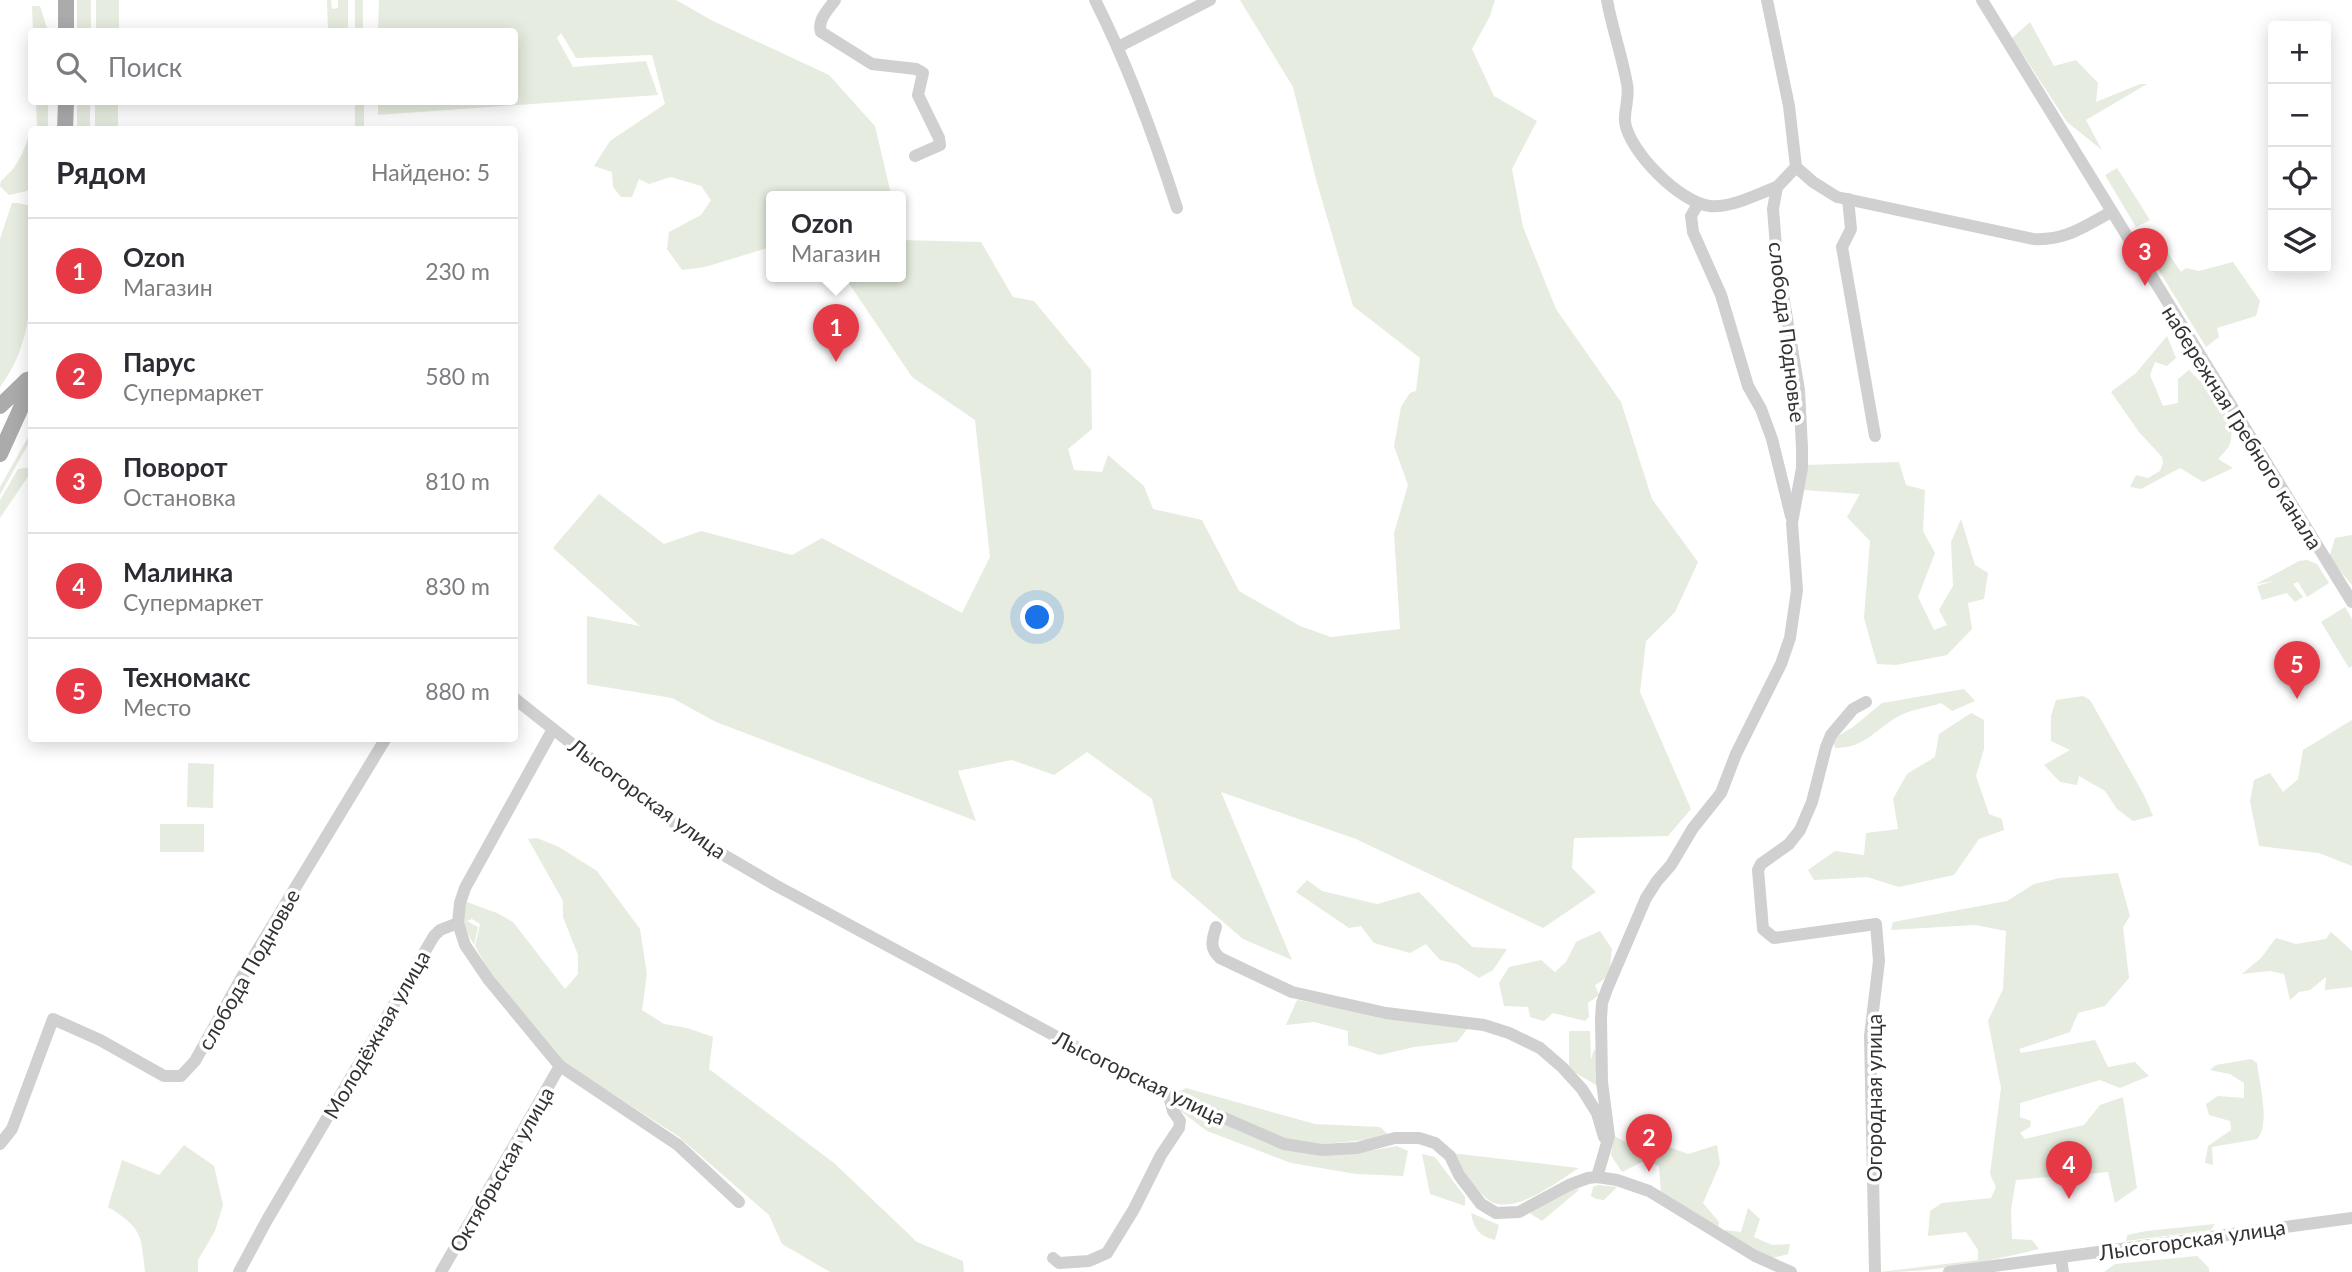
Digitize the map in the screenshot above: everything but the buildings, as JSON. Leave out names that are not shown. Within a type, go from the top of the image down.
[{"type":"main road","points":[[66,0],[66,28]]},
{"type":"main road","points":[[65,126],[66,105]]},
{"type":"main road","points":[[0,406],[28,378]]},
{"type":"main road","points":[[0,414],[26,410]]},
{"type":"main road","points":[[0,454],[26,410]]},
{"type":"street","points":[[835,0],[822,18],[819,26],[821,32],[872,64],[916,69],[923,73],[918,95],[940,145],[915,156]]},
{"type":"street","points":[[1095,0],[1118,47],[1151,128],[1177,208]]},
{"type":"street","points":[[1118,47],[1210,0]]},
{"type":"street","points":[[1607,0],[1628,87],[1625,122],[1633,143],[1652,169],[1698,204],[1712,206],[1727,205],[1777,187],[1796,167]]},
{"type":"street","points":[[1767,0],[1789,106],[1796,167],[1837,197],[2033,239],[2050,240],[2065,237],[2110,212]]},
{"type":"street","name":"набережная Гребного канала","points":[[1982,0],[2352,602]]},
{"type":"street","name":"слобода Подновье","points":[[1608,1135],[1602,1082],[1602,1003],[1646,898],[1671,865],[1693,828],[1721,793],[1736,754],[1781,664],[1790,638],[1797,590],[1793,523],[1800,488],[1802,448],[1799,390],[1777,259],[1773,209],[1777,187]]},
{"type":"street","points":[[1848,199],[1851,229],[1842,247],[1875,436]]},
{"type":"street","points":[[1698,204],[1691,216],[1693,232],[1721,295],[1748,386],[1761,409],[1772,439],[1793,523]]},
{"type":"street","name":"Лысогорская улица","points":[[518,701],[644,801],[698,839],[775,885],[1137,1080],[1284,1144],[1322,1150],[1357,1148],[1395,1138],[1419,1138],[1435,1143],[1450,1156],[1459,1175],[1482,1204],[1496,1213],[1519,1212],[1569,1185],[1597,1177]]},
{"type":"street","name":"Огородная улица","points":[[1866,702],[1853,709],[1831,735],[1812,802],[1800,830],[1789,844],[1761,864],[1758,870],[1763,929],[1774,938],[1876,924],[1879,961],[1871,1036],[1875,1272]]},
{"type":"street","points":[[553,729],[465,887],[458,923],[466,945],[480,968],[560,1066],[678,1145],[739,1202]]},
{"type":"street","name":"слобода Подновье","points":[[0,1144],[12,1129],[52,1019],[100,1040],[164,1076],[177,1077],[187,1071],[251,959],[384,742]]},
{"type":"street","name":"Молодёжная улица","points":[[239,1272],[434,936],[440,930],[458,923]]},
{"type":"street","points":[[1216,927],[1211,941],[1213,951],[1220,958],[1292,992],[1386,1013],[1484,1026],[1510,1033],[1540,1048],[1582,1089],[1597,1113],[1601,1131],[1608,1135],[1597,1177],[1617,1180],[1649,1191],[1766,1267],[1791,1272]]},
{"type":"street","name":"Октябрьская улица","points":[[441,1272],[560,1066]]},
{"type":"street","points":[[1053,1258],[1059,1263],[1089,1261],[1107,1253],[1134,1209],[1161,1154],[1179,1128],[1180,1121],[1173,1111],[1168,1093]]},
{"type":"street","name":"Лысогорская улица","points":[[1949,1272],[2352,1218]]},
{"type":"street","points":[[2061,1256],[2063,1272]]},
{"type":"shaded area","points":[[77,0],[91,0],[91,28],[77,28]]},
{"type":"shaded area","points":[[96,0],[119,0],[119,28],[96,28]]},
{"type":"shaded area","points":[[327,0],[331,0],[332,9],[338,8],[338,0],[348,0],[348,28],[328,28]]},
{"type":"shaded area","points":[[355,0],[363,0],[363,28],[355,28]]},
{"type":"shaded area","points":[[379,0],[676,0],[713,21],[829,75],[875,126],[890,191],[766,191],[766,249],[705,267],[682,270],[667,249],[669,232],[701,215],[711,200],[701,186],[671,177],[649,184],[639,179],[632,197],[621,197],[613,187],[612,172],[594,166],[610,141],[665,104],[652,55],[576,58],[561,33],[557,38],[573,67],[646,61],[658,95],[518,105],[518,28],[378,28]]},
{"type":"shaded area","points":[[1240,0],[1495,0],[1490,16],[1472,49],[1494,96],[1537,121],[1512,169],[1523,227],[1556,309],[1621,402],[1652,499],[1698,562],[1675,612],[1646,641],[1640,692],[1691,809],[1668,836],[1574,838],[1572,868],[1596,892],[1543,928],[1356,839],[1221,792],[1292,960],[1243,939],[1172,878],[1152,799],[1087,752],[1054,775],[1012,760],[958,771],[976,821],[716,722],[672,698],[587,684],[587,616],[640,626],[553,548],[599,494],[664,544],[701,531],[792,555],[822,538],[962,613],[990,557],[975,420],[912,377],[848,282],[906,282],[906,240],[981,242],[1013,297],[1034,301],[1091,370],[1092,429],[1068,449],[1074,470],[1102,472],[1108,455],[1144,486],[1153,509],[1202,520],[1239,591],[1300,626],[1331,637],[1400,629],[1394,533],[1408,485],[1394,446],[1401,407],[1410,393],[1416,391],[1420,358],[1353,306],[1317,183],[1293,87]]},
{"type":"shaded area","points":[[32,6],[40,6],[47,28],[33,28]]},
{"type":"shaded area","points":[[2030,22],[2054,66],[2076,60],[2098,83],[2096,102],[2140,84],[2147,84],[2086,120],[2102,150],[2067,122],[2012,38]]},
{"type":"shaded area","points":[[36,105],[48,105],[48,126],[37,126]]},
{"type":"shaded area","points":[[77,105],[90,105],[90,126],[77,126]]},
{"type":"shaded area","points":[[95,105],[118,105],[118,126],[95,126]]},
{"type":"shaded area","points":[[355,105],[364,105],[364,126],[355,126]]},
{"type":"shaded area","points":[[378,105],[518,105],[378,115]]},
{"type":"shaded area","points":[[28,139],[28,190],[9,195],[0,186],[1,181],[14,168]]},
{"type":"shaded area","points":[[2117,168],[2150,220],[2136,227],[2105,175]]},
{"type":"shaded area","points":[[12,203],[28,205],[28,318],[13,367],[0,387],[0,239]]},
{"type":"shaded area","points":[[2153,231],[2181,272],[2186,268],[2199,271],[2233,262],[2260,301],[2256,316],[2217,328],[2219,337],[2206,347],[2147,251],[2144,242]]},
{"type":"shaded area","points":[[2167,336],[2176,358],[2167,366],[2155,362],[2150,375],[2163,406],[2178,403],[2178,379],[2189,370],[2212,394],[2226,415],[2232,436],[2229,446],[2218,459],[2233,468],[2203,482],[2180,468],[2141,489],[2130,487],[2136,475],[2148,478],[2160,471],[2162,457],[2139,432],[2111,392],[2136,373]]},
{"type":"shaded area","points":[[28,437],[28,444],[0,495],[0,487]]},
{"type":"shaded area","points":[[1899,462],[1906,485],[1925,490],[1923,531],[1935,553],[1918,597],[1934,630],[1947,625],[1939,610],[1953,586],[1951,542],[1961,519],[1975,565],[1988,573],[1984,599],[1968,603],[1972,629],[1947,655],[1896,665],[1877,664],[1864,618],[1870,541],[1847,517],[1860,494],[1803,490],[1807,465]]},
{"type":"shaded area","points":[[28,467],[28,476],[0,518],[0,500],[18,469]]},
{"type":"shaded area","points":[[2352,535],[2352,585],[2329,558],[2335,538]]},
{"type":"shaded area","points":[[2307,560],[2317,564],[2329,583],[2307,597],[2298,582],[2293,584],[2303,597],[2295,602],[2287,593],[2262,600],[2257,586],[2274,581],[2256,584],[2299,561]]},
{"type":"shaded area","points":[[2345,607],[2352,619],[2352,666],[2349,668],[2321,622]]},
{"type":"shaded area","points":[[1964,689],[1975,701],[1952,711],[1941,703],[1908,712],[1856,744],[1835,748],[1833,739],[1853,727],[1882,703]]},
{"type":"shaded area","points":[[2083,696],[2090,700],[2144,795],[2153,816],[2133,821],[2117,809],[2105,791],[2079,776],[2077,785],[2060,782],[2044,765],[2070,750],[2051,741],[2051,716],[2056,700]]},
{"type":"shaded area","points":[[1971,713],[1984,720],[1984,749],[1976,776],[1989,814],[2002,819],[2004,830],[1979,839],[1954,875],[1899,887],[1867,877],[1814,880],[1808,870],[1835,851],[1864,855],[1866,833],[1898,829],[1893,799],[1907,774],[1935,757],[1939,734]]},
{"type":"shaded area","points":[[2352,720],[2352,866],[2319,853],[2259,846],[2250,801],[2254,780],[2270,773],[2283,792],[2298,779],[2303,750]]},
{"type":"shaded area","points":[[188,763],[214,764],[213,808],[187,807]]},
{"type":"shaded area","points":[[160,824],[204,824],[204,852],[160,852]]},
{"type":"shaded area","points":[[537,838],[559,847],[597,871],[640,929],[647,974],[642,1010],[664,1024],[713,1037],[709,1069],[834,1163],[917,1242],[963,1261],[964,1272],[830,1272],[782,1244],[769,1215],[678,1136],[562,1062],[493,978],[475,946],[480,924],[472,919],[467,921],[478,927],[474,945],[460,919],[464,901],[513,922],[565,989],[578,974],[578,955],[563,917],[563,901],[528,839]]},
{"type":"shaded area","points":[[2118,873],[2130,916],[2123,927],[2129,978],[2105,1006],[2078,1013],[2070,1032],[2019,1049],[2021,1053],[2095,1040],[2108,1067],[2135,1062],[2149,1076],[2120,1088],[2100,1080],[2020,1103],[2020,1117],[2031,1121],[2030,1127],[2020,1133],[2025,1139],[2084,1125],[2100,1105],[2123,1097],[2137,1188],[2115,1203],[2108,1172],[2016,1180],[2011,1209],[2012,1239],[2032,1240],[2039,1249],[1960,1265],[1880,1272],[1978,1260],[1978,1250],[1966,1232],[1928,1236],[1930,1211],[1942,1203],[1991,1198],[1996,1187],[1990,1174],[2001,1088],[1988,1021],[2003,989],[2006,931],[1975,925],[1891,930],[1893,922],[2007,901],[2034,884],[2060,878]]},
{"type":"shaded area","points":[[1307,880],[1322,891],[1377,904],[1419,892],[1472,947],[1507,949],[1493,970],[1479,978],[1457,964],[1440,960],[1426,944],[1410,953],[1374,943],[1361,926],[1349,928],[1296,892]]},
{"type":"shaded area","points":[[1600,931],[1612,949],[1610,966],[1605,978],[1595,985],[1599,995],[1588,1003],[1589,1017],[1585,1021],[1553,1013],[1544,1021],[1530,1017],[1528,1007],[1504,1006],[1499,983],[1509,967],[1541,960],[1555,972],[1566,962],[1576,942]]},
{"type":"shaded area","points":[[2331,932],[2352,951],[2352,987],[2325,990],[2326,977],[2310,990],[2299,992],[2290,1000],[2284,974],[2270,971],[2242,974],[2261,958],[2276,938],[2296,944],[2326,939]]},
{"type":"shaded area","points":[[1297,1000],[1468,1028],[1457,1042],[1414,1047],[1380,1055],[1348,1045],[1348,1031],[1314,1022],[1286,1025]]},
{"type":"shaded area","points":[[1569,1031],[1590,1031],[1591,1060],[1594,1049],[1599,1067],[1595,1074],[1600,1078],[1601,1088],[1569,1069]]},
{"type":"shaded area","points":[[2251,1059],[2257,1063],[2262,1092],[2264,1114],[2261,1132],[2257,1139],[2212,1147],[2213,1165],[2205,1163],[2208,1146],[2231,1130],[2230,1121],[2209,1115],[2206,1104],[2218,1096],[2244,1098],[2244,1083],[2230,1074],[2210,1070],[2216,1065]]},
{"type":"shaded area","points":[[1186,1088],[1315,1124],[1380,1127],[1389,1135],[1324,1144],[1286,1140],[1176,1093]]},
{"type":"shaded area","points":[[1180,1103],[1301,1153],[1356,1153],[1397,1146],[1408,1151],[1403,1176],[1356,1174],[1291,1163],[1207,1131],[1175,1107]]},
{"type":"shaded area","points":[[1614,1136],[1631,1145],[1653,1141],[1688,1154],[1717,1145],[1720,1164],[1703,1203],[1719,1222],[1718,1229],[1661,1196],[1659,1166],[1646,1160],[1622,1172],[1611,1155]]},
{"type":"shaded area","points":[[184,1145],[214,1166],[223,1205],[215,1231],[198,1260],[198,1272],[145,1272],[138,1233],[128,1221],[108,1207],[122,1160],[159,1175]]},
{"type":"shaded area","points":[[1451,1153],[1579,1168],[1538,1194],[1504,1205],[1494,1203],[1482,1194]]},
{"type":"shaded area","points":[[1422,1154],[1435,1157],[1465,1197],[1465,1206],[1430,1194]]},
{"type":"shaded area","points":[[1593,1187],[1617,1187],[1604,1200],[1591,1196]]},
{"type":"shaded area","points":[[1580,1189],[1542,1221],[1528,1212],[1566,1191]]},
{"type":"shaded area","points":[[1748,1208],[1760,1219],[1754,1237],[1772,1245],[1790,1244],[1788,1254],[1769,1259],[1725,1236],[1725,1230],[1741,1232]]},
{"type":"shaded area","points":[[1471,1213],[1499,1225],[1495,1240],[1478,1231]]},
{"type":"shaded area","points":[[2215,1224],[2211,1230],[2126,1241],[2127,1235],[2146,1231]]},
{"type":"shaded area","points":[[2197,1256],[2209,1268],[2209,1272],[2104,1272],[2115,1264]]},
{"type":"place","name":"Поворот","points":[[2145,286]]},
{"type":"place","name":"Ozon","points":[[836,362]]},
{"type":"place","name":"Техномакс","points":[[2297,699]]},
{"type":"place","name":"Парус","points":[[1649,1172]]},
{"type":"place","name":"Малинка","points":[[2069,1199]]}]
